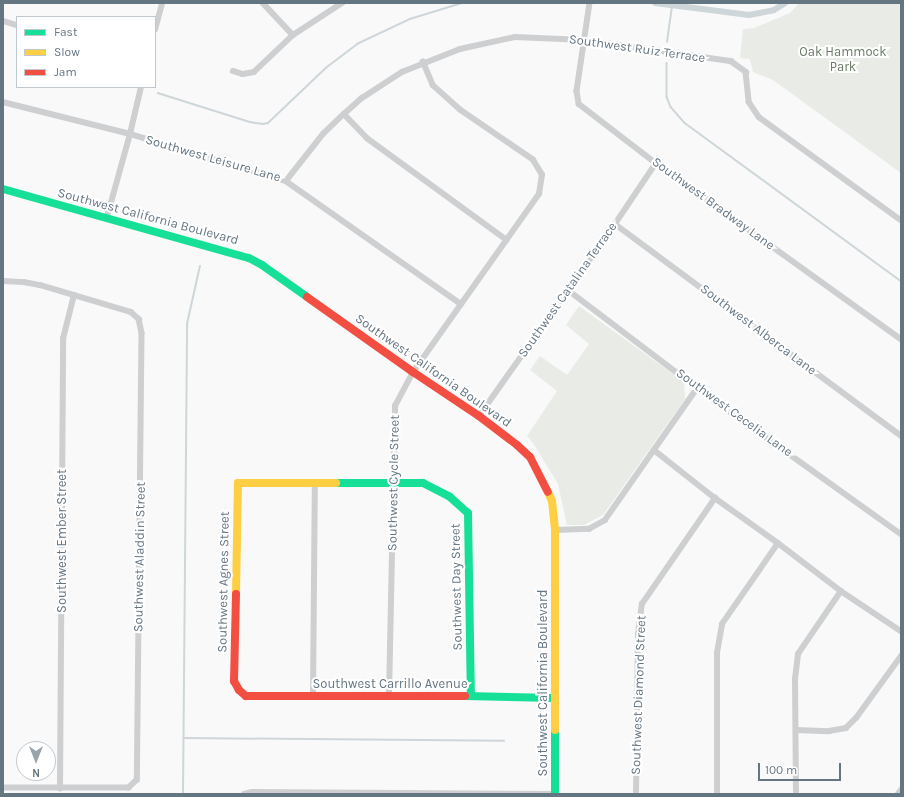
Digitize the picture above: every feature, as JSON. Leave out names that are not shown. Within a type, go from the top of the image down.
[{"type":"street","points":[[156,26],[162,3]]},
{"type":"street","points":[[263,3],[293,34]]},
{"type":"street","points":[[233,71],[243,74],[254,72],[293,34],[342,3]]},
{"type":"street","name":"Southwest Bradway Lane","points":[[590,3],[576,91],[579,104],[656,163],[901,339]]},
{"type":"street","points":[[3,21],[16,25]]},
{"type":"street","name":"Southwest Ruiz Terrace","points":[[286,181],[323,134],[362,98],[389,79],[423,62],[460,48],[516,38],[585,40],[731,61],[746,72],[749,102],[759,117],[901,220]]},
{"type":"street","name":"Southwest Cycle Street","points":[[389,696],[395,406],[413,372],[539,194],[542,175],[533,160],[460,110],[433,86],[423,62]]},
{"type":"street","points":[[106,217],[130,134],[141,88]]},
{"type":"street","name":"Southwest Leisure Lane","points":[[3,102],[130,134],[286,181],[461,304]]},
{"type":"street","points":[[344,114],[367,138],[507,240]]},
{"type":"street","name":"Southwest Catalina Terrace","points":[[479,416],[616,224],[656,163]]},
{"type":"street","name":"Southwest California Boulevard","points":[[3,189],[249,258],[262,265],[413,372],[479,416],[517,445],[530,457],[552,501],[555,530],[555,794]]},
{"type":"street","name":"Southwest Alberca Lane","points":[[616,224],[901,436]]},
{"type":"street","points":[[3,281],[31,283],[74,295]]},
{"type":"street","name":"Southwest Cecelia Lane","points":[[568,290],[697,388],[901,534]]},
{"type":"street","name":"Southwest Aladdin Street","points":[[60,789],[129,788],[137,780],[141,324],[131,312],[74,295]]},
{"type":"street","name":"Southwest Ember Street","points":[[60,789],[63,339],[74,295]]},
{"type":"street","points":[[555,530],[589,529],[605,520],[697,388]]},
{"type":"street","points":[[654,450],[715,498],[778,543],[841,591],[901,631]]},
{"type":"street","name":"Southwest Day Street","points":[[238,483],[422,483],[450,497],[468,513],[471,696]]},
{"type":"street","name":"Southwest Agnes Street","points":[[234,681],[238,483]]},
{"type":"street","points":[[313,696],[314,483]]},
{"type":"street","name":"Southwest Diamond Street","points":[[636,794],[638,635],[642,604],[715,498]]},
{"type":"street","points":[[717,794],[717,652],[722,624],[778,543]]},
{"type":"street","points":[[796,794],[795,679],[798,654],[841,591]]},
{"type":"street","points":[[796,730],[829,731],[846,728],[856,718],[901,656]]},
{"type":"street","name":"Southwest Carrillo Avenue","points":[[234,681],[239,690],[246,696],[471,696],[554,698]]},
{"type":"street","points":[[3,788],[60,789]]},
{"type":"street","points":[[898,794],[901,790]]},
{"type":"street","points":[[244,794],[252,792],[555,794]]},
{"type":"green space","name":"Oak Hammock Park","points":[[799,3],[901,3],[901,173],[773,80],[753,72],[750,59],[740,58],[743,29],[754,28],[790,13]]},
{"type":"green space","points":[[579,306],[684,382],[685,399],[603,515],[584,525],[567,525],[558,484],[533,443],[527,436],[557,391],[530,370],[540,356],[567,375],[589,344],[566,325]]},
{"type":"waterway","points":[[158,93],[250,122],[263,124],[268,123],[327,67],[357,44],[410,19],[462,3]]},
{"type":"waterway","points":[[655,3],[749,15],[774,10],[785,3]]},
{"type":"waterway","points":[[667,42],[672,6]]},
{"type":"waterway","points":[[667,63],[667,97],[671,107],[685,123],[901,281]]},
{"type":"waterway","points":[[183,794],[187,324],[200,266]]},
{"type":"waterway","points":[[184,738],[504,741]]},
{"type":"traffic: fast","points":[[3,189],[249,258],[262,265],[307,297]]},
{"type":"traffic: fast","points":[[336,483],[423,483],[450,497],[468,513],[471,696]]},
{"type":"traffic: fast","points":[[465,696],[554,698]]},
{"type":"traffic: fast","points":[[555,730],[555,794]]},
{"type":"traffic: slow","points":[[236,594],[238,483],[336,483]]},
{"type":"traffic: slow","points":[[548,492],[552,501],[555,530],[555,730]]},
{"type":"traffic: jam","points":[[307,297],[413,372],[479,416],[517,445],[530,457],[548,492]]},
{"type":"traffic: jam","points":[[236,594],[234,681],[239,690],[246,696],[465,696]]}]
